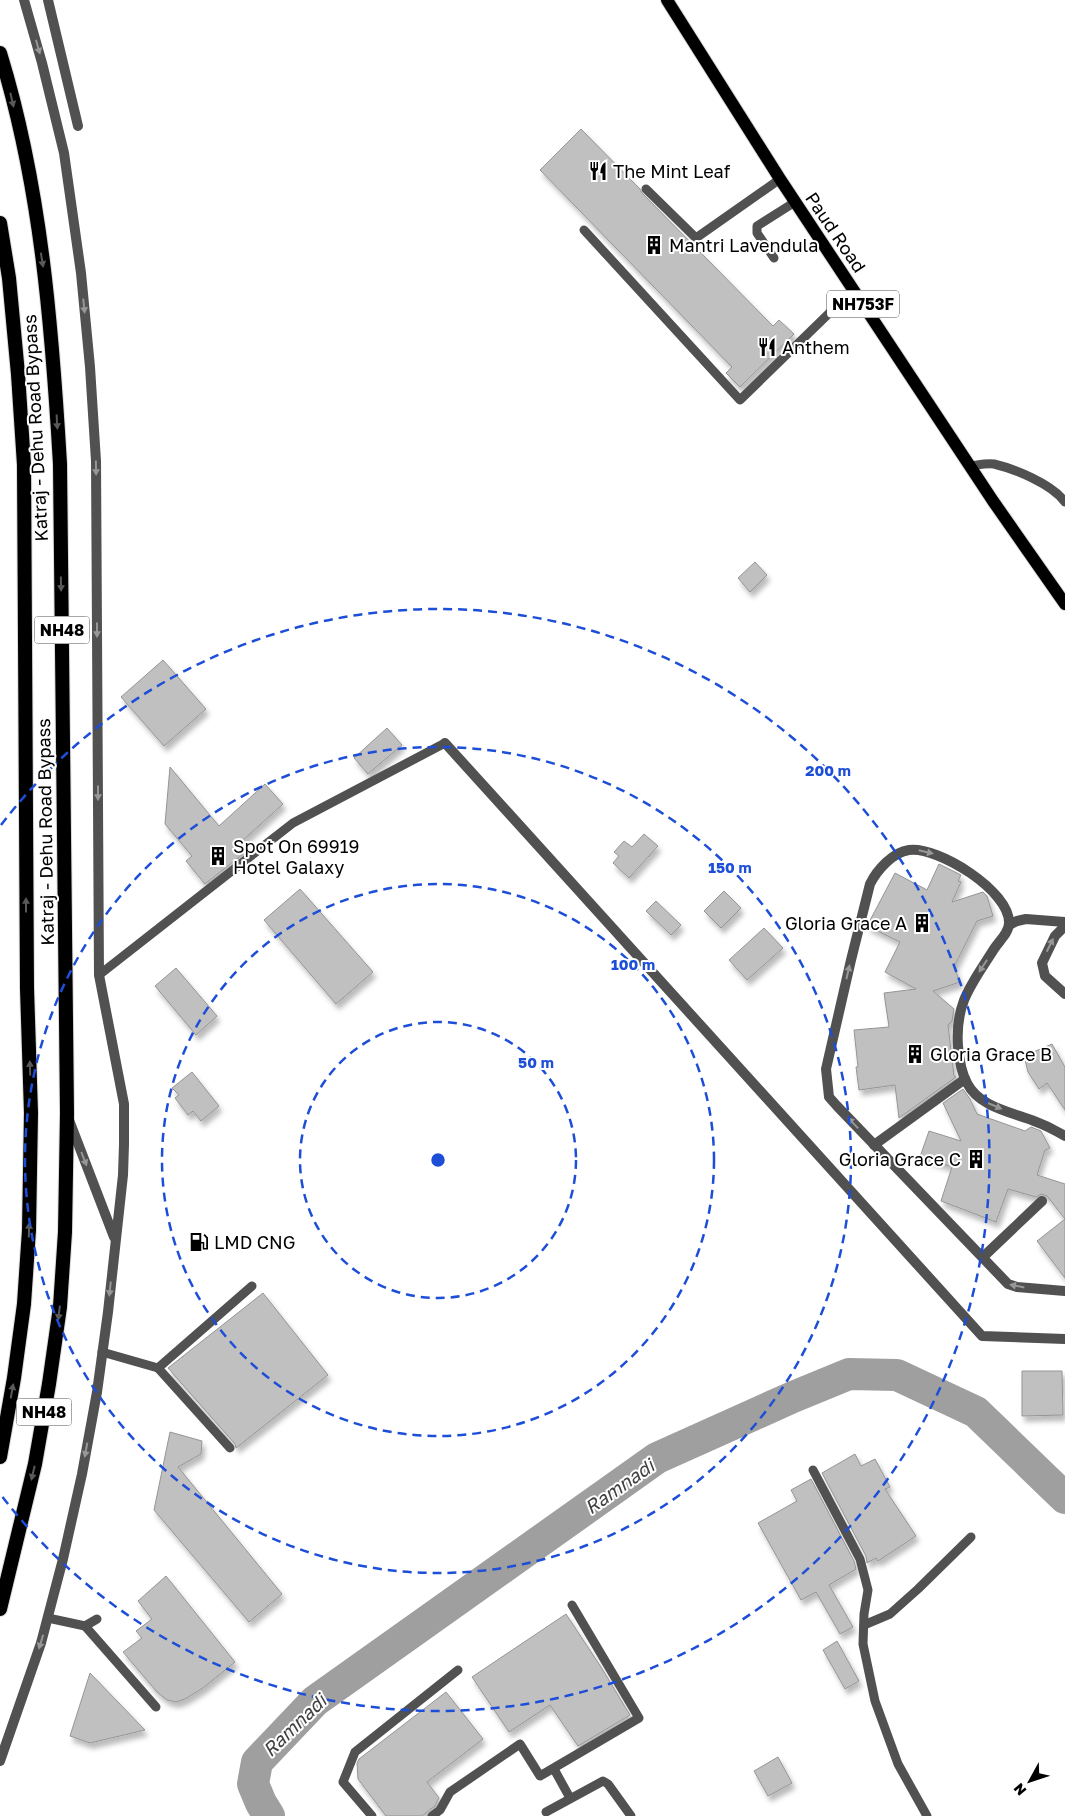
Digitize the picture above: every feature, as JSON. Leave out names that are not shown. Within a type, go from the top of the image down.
[{"type":"highway","name":"Katraj - Dehu Road Bypass","points":[[0,53],[26,160],[44,274],[55,381],[60,464],[67,1113],[65,1232],[57,1327],[35,1464],[0,1609]]},
{"type":"highway","name":"Katraj - Dehu Road Bypass","points":[[0,223],[9,278],[24,465],[27,988],[31,1113],[29,1230],[24,1304],[14,1378],[0,1457]]},
{"type":"main road","name":"Paud Road","points":[[667,0],[795,202],[970,466],[1065,602]]},
{"type":"street","points":[[0,1761],[41,1643],[82,1474],[97,1392],[123,1174],[124,1104],[99,975],[96,461],[90,368],[81,273],[64,153],[24,0]]},
{"type":"street","points":[[48,0],[78,126]]},
{"type":"street","points":[[445,743],[982,1336],[1065,1339]]},
{"type":"street","points":[[1065,1136],[1042,1124],[984,1101],[974,1092],[965,1079],[960,1065],[957,1029],[961,1007],[967,990],[1006,934],[1009,925],[1008,915],[1000,901],[985,884],[955,862],[929,851],[914,849],[901,851],[876,873],[870,884],[826,1069],[829,1097],[1008,1284],[1065,1291]]},
{"type":"street","points":[[1009,925],[1026,919],[1065,922]]},
{"type":"street","points":[[1065,926],[1055,936],[1042,964],[1046,976],[1065,994]]},
{"type":"street","points":[[874,1145],[965,1079]]},
{"type":"street","points":[[67,1113],[115,1240]]},
{"type":"street","points":[[983,1257],[1042,1201]]},
{"type":"lane","points":[[646,189],[696,238],[780,179]]},
{"type":"lane","points":[[774,258],[757,232],[757,226],[795,202]]},
{"type":"lane","points":[[584,230],[740,400],[854,290]]},
{"type":"lane","points":[[970,466],[992,464],[1020,473],[1045,485],[1065,502]]},
{"type":"lane","points":[[99,975],[293,824],[445,743]]},
{"type":"lane","points":[[158,1368],[252,1286]]},
{"type":"lane","points":[[102,1352],[158,1368],[230,1448]]},
{"type":"lane","points":[[814,1470],[860,1559],[868,1590],[863,1644],[875,1701],[898,1764],[927,1816]]},
{"type":"lane","points":[[864,1625],[890,1614],[971,1537]]},
{"type":"lane","points":[[432,1816],[440,1810],[450,1792],[520,1744],[540,1776],[639,1718],[572,1606]]},
{"type":"lane","points":[[48,1618],[85,1626],[156,1707]]},
{"type":"lane","points":[[85,1626],[96,1619]]},
{"type":"lane","points":[[372,1816],[343,1782],[355,1752],[458,1670]]},
{"type":"lane","points":[[554,1769],[570,1798]]},
{"type":"lane","points":[[546,1812],[600,1781],[604,1781],[631,1816]]},
{"type":"building","name":"Mantri Lavendula","points":[[581,129],[773,326],[779,320],[794,334],[740,387],[726,373],[732,367],[540,170]]},
{"type":"building","points":[[755,562],[767,575],[750,592],[738,578]]},
{"type":"building","points":[[163,660],[206,709],[164,746],[121,697]]},
{"type":"building","points":[[387,728],[402,745],[368,774],[354,758]]},
{"type":"building","points":[[170,767],[219,826],[265,784],[283,804],[241,842],[248,850],[205,884],[186,861],[192,856],[165,824]]},
{"type":"building","points":[[644,834],[658,846],[629,878],[613,863],[619,856],[614,852],[624,841],[632,847]]},
{"type":"building","points":[[939,864],[961,875],[958,881],[961,882],[952,902],[983,892],[987,896],[993,916],[977,921],[954,967],[960,982],[933,991],[954,1009],[952,1021],[948,1025],[954,1076],[956,1077],[899,1118],[895,1085],[859,1090],[854,1030],[889,1027],[884,993],[916,989],[885,972],[900,942],[867,926],[895,873],[927,890]]},
{"type":"building","points":[[300,889],[373,972],[336,1004],[264,920]]},
{"type":"building","points":[[724,891],[741,908],[721,928],[704,911]]},
{"type":"building","points":[[656,901],[681,925],[671,935],[646,911]]},
{"type":"building","points":[[764,928],[783,948],[747,980],[729,960]]},
{"type":"building","points":[[176,968],[217,1016],[196,1035],[155,986]]},
{"type":"building","points":[[1052,1044],[1065,1067],[1065,1110],[1047,1083],[1039,1089],[1028,1072],[1024,1056]]},
{"type":"building","points":[[192,1072],[219,1106],[201,1121],[193,1111],[188,1115],[175,1098],[179,1095],[172,1088]]},
{"type":"building","name":"Gloria Grace C","points":[[963,1089],[977,1114],[1025,1131],[1031,1127],[1041,1131],[1050,1148],[1045,1150],[1037,1175],[1065,1184],[1065,1219],[1047,1196],[1041,1194],[1036,1197],[1008,1189],[996,1222],[941,1201],[952,1167],[920,1157],[929,1131],[961,1141],[943,1103]]},
{"type":"building","points":[[1065,1219],[1065,1278],[1037,1241]]},
{"type":"building","points":[[263,1293],[328,1375],[236,1448],[235,1444],[168,1368]]},
{"type":"building","points":[[1022,1371],[1062,1371],[1063,1415],[1022,1416]]},
{"type":"building","points":[[170,1432],[202,1441],[201,1454],[178,1467],[282,1594],[249,1622],[154,1510]]},
{"type":"building","points":[[855,1454],[861,1466],[875,1459],[890,1487],[885,1489],[916,1536],[878,1561],[876,1558],[867,1563],[866,1556],[822,1473]]},
{"type":"building","points":[[811,1479],[854,1561],[856,1569],[829,1585],[853,1627],[840,1634],[816,1592],[801,1600],[758,1523],[797,1501],[791,1490]]},
{"type":"building","points":[[166,1576],[235,1662],[203,1688],[176,1702],[167,1700],[157,1692],[123,1652],[142,1638],[136,1631],[152,1619],[138,1601]]},
{"type":"building","points":[[566,1614],[630,1715],[578,1746],[550,1705],[509,1732],[472,1677]]},
{"type":"building","points":[[837,1641],[859,1681],[845,1689],[823,1650]]},
{"type":"building","points":[[90,1673],[145,1730],[90,1743],[70,1736]]},
{"type":"building","points":[[446,1692],[483,1739],[427,1782],[439,1798],[435,1806],[422,1816],[386,1816],[358,1779],[357,1763],[359,1759]]},
{"type":"building","points":[[778,1757],[792,1783],[768,1796],[754,1771]]},
{"type":"waterway","name":"Ramnadi","points":[[269,1816],[253,1784],[257,1762],[315,1701],[657,1458],[849,1374],[897,1375],[976,1412],[1065,1498]]},
{"type":"place","name":"The Mint Leaf","points":[[598,171]]},
{"type":"place","name":"Mantri Lavendula","points":[[654,245]]},
{"type":"place","name":"Anthem","points":[[767,347]]},
{"type":"place","name":"Spot On 69919 Hotel Galaxy","points":[[218,856]]},
{"type":"place","name":"Gloria Grace A","points":[[922,923]]},
{"type":"place","name":"Gloria Grace B","points":[[915,1054]]},
{"type":"place","name":"Gloria Grace C","points":[[976,1159]]},
{"type":"place","name":"LMD CNG","points":[[199,1242]]}]
